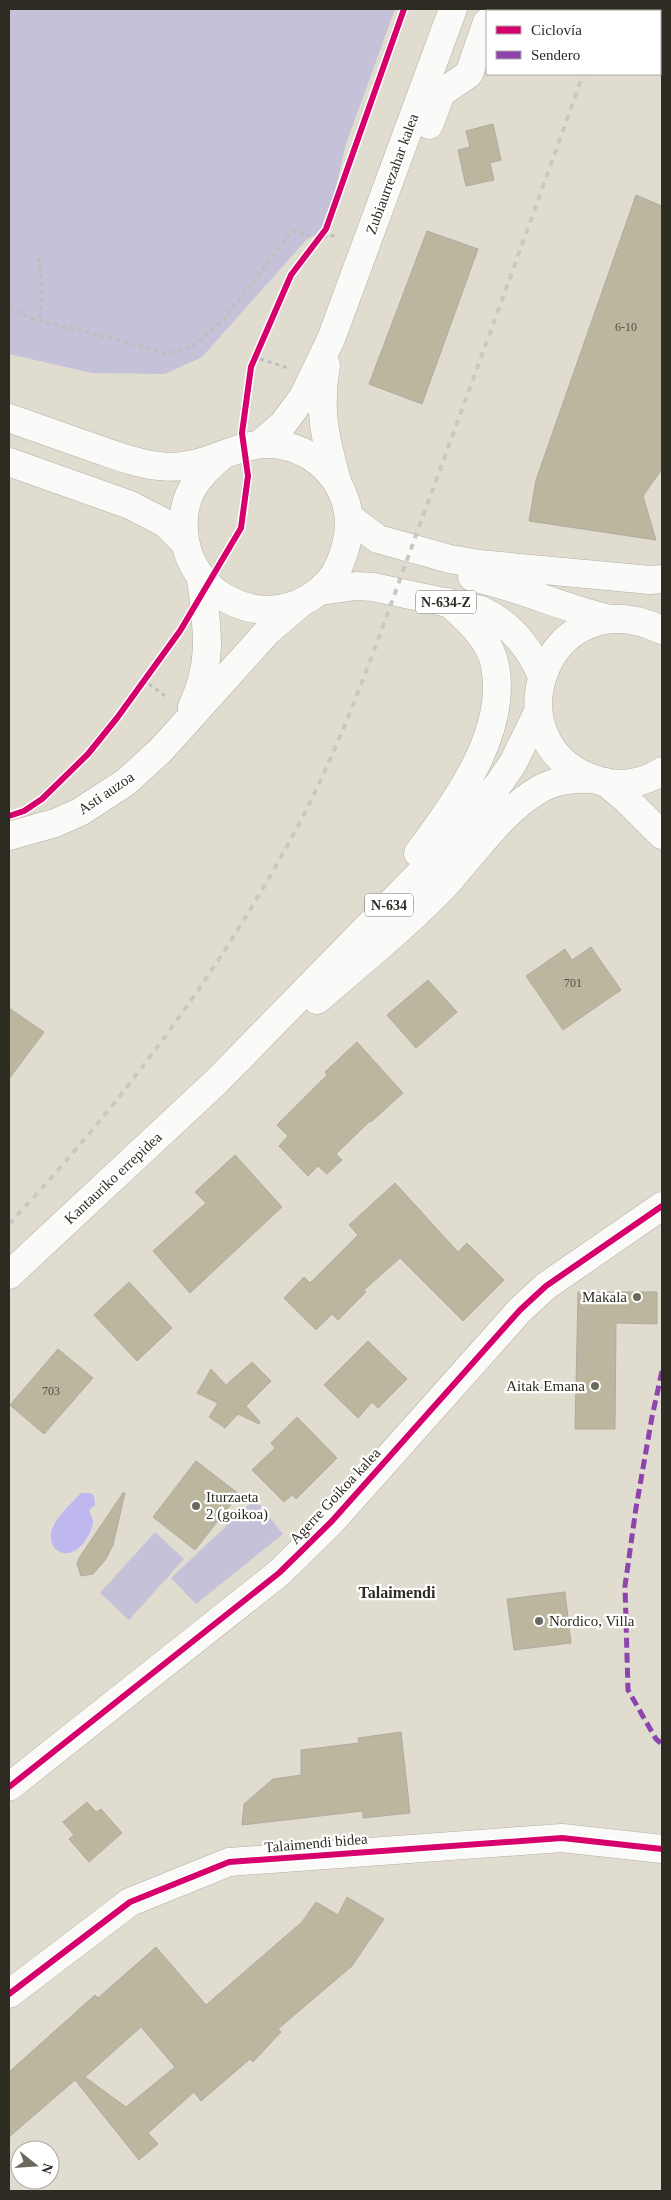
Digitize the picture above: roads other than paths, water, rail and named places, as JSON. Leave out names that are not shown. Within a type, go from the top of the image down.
[{"type":"main road","name":"Zubiaurrezahar kalea","points":[[261,443],[283,424],[303,397],[331,339],[453,9]]},
{"type":"main road","points":[[363,253],[393,221],[441,93],[469,74],[486,25]]},
{"type":"main road","name":"Zubiaurrezahar kalea","points":[[331,339],[323,382],[322,409],[324,433],[337,482]]},
{"type":"main road","points":[[9,418],[120,456],[162,467],[188,465],[223,455],[241,447],[261,443],[295,448],[312,456],[337,482],[345,498],[349,516],[348,544],[338,570],[311,596],[281,609],[259,610],[237,605],[217,594],[201,579],[191,562],[185,543],[183,517],[190,492],[204,471],[223,455]]},
{"type":"main road","points":[[9,462],[130,504],[165,523],[185,543]]},
{"type":"main road","points":[[349,516],[378,539],[426,554],[479,564],[650,580],[662,579]]},
{"type":"main road","name":"N-634-Z","points":[[378,539],[423,564],[514,588],[588,614],[610,619]]},
{"type":"main road","name":"Asti auzoa","points":[[9,836],[55,823],[103,798],[147,764],[179,711],[200,690],[208,662],[201,579]]},
{"type":"main road","name":"N-634-Z","points":[[311,596],[356,586],[373,587],[481,610],[513,631],[535,660],[542,676]]},
{"type":"main road","name":"Asti auzoa","points":[[179,711],[268,631],[311,596]]},
{"type":"main road","points":[[382,911],[393,885],[452,809],[475,766],[495,710],[495,665],[476,629],[448,602]]},
{"type":"main road","name":"N-634","points":[[599,781],[572,768],[556,753],[544,734],[538,712],[538,694],[542,676],[552,655],[567,638],[587,625],[610,619],[626,618],[656,623]]},
{"type":"main road","name":"N-634","points":[[217,1081],[438,855],[480,807],[513,763],[538,712]]},
{"type":"main road","name":"N-634","points":[[217,1081],[305,1010],[416,914],[523,801],[544,787],[578,778],[630,783],[655,776],[662,771]]},
{"type":"main road","points":[[599,781],[627,800],[662,836]]},
{"type":"main road","name":"Kantauriko errepidea","points":[[9,1276],[217,1081]]},
{"type":"main road","name":"Agerre Goikoa kalea","points":[[9,1787],[279,1573],[332,1521],[520,1310],[546,1286],[662,1206]]},
{"type":"main road","name":"Talaimendi bidea","points":[[9,1994],[130,1902],[229,1862],[562,1838],[662,1849]]},
{"type":"railway","points":[[9,1224],[91,1132],[167,1034],[237,931],[299,824],[335,749],[366,672],[583,75]]},
{"type":"place","name":"Makala","points":[[637,1297]]},
{"type":"place","name":"Aitak Emana","points":[[595,1386]]},
{"type":"place","name":"Iturzaeta 2 (goikoa)","points":[[196,1506]]},
{"type":"place","name":"Nordico, Villa","points":[[539,1621]]},
{"type":"district","name":"Talaimendi","points":[[397,1592]]}]
